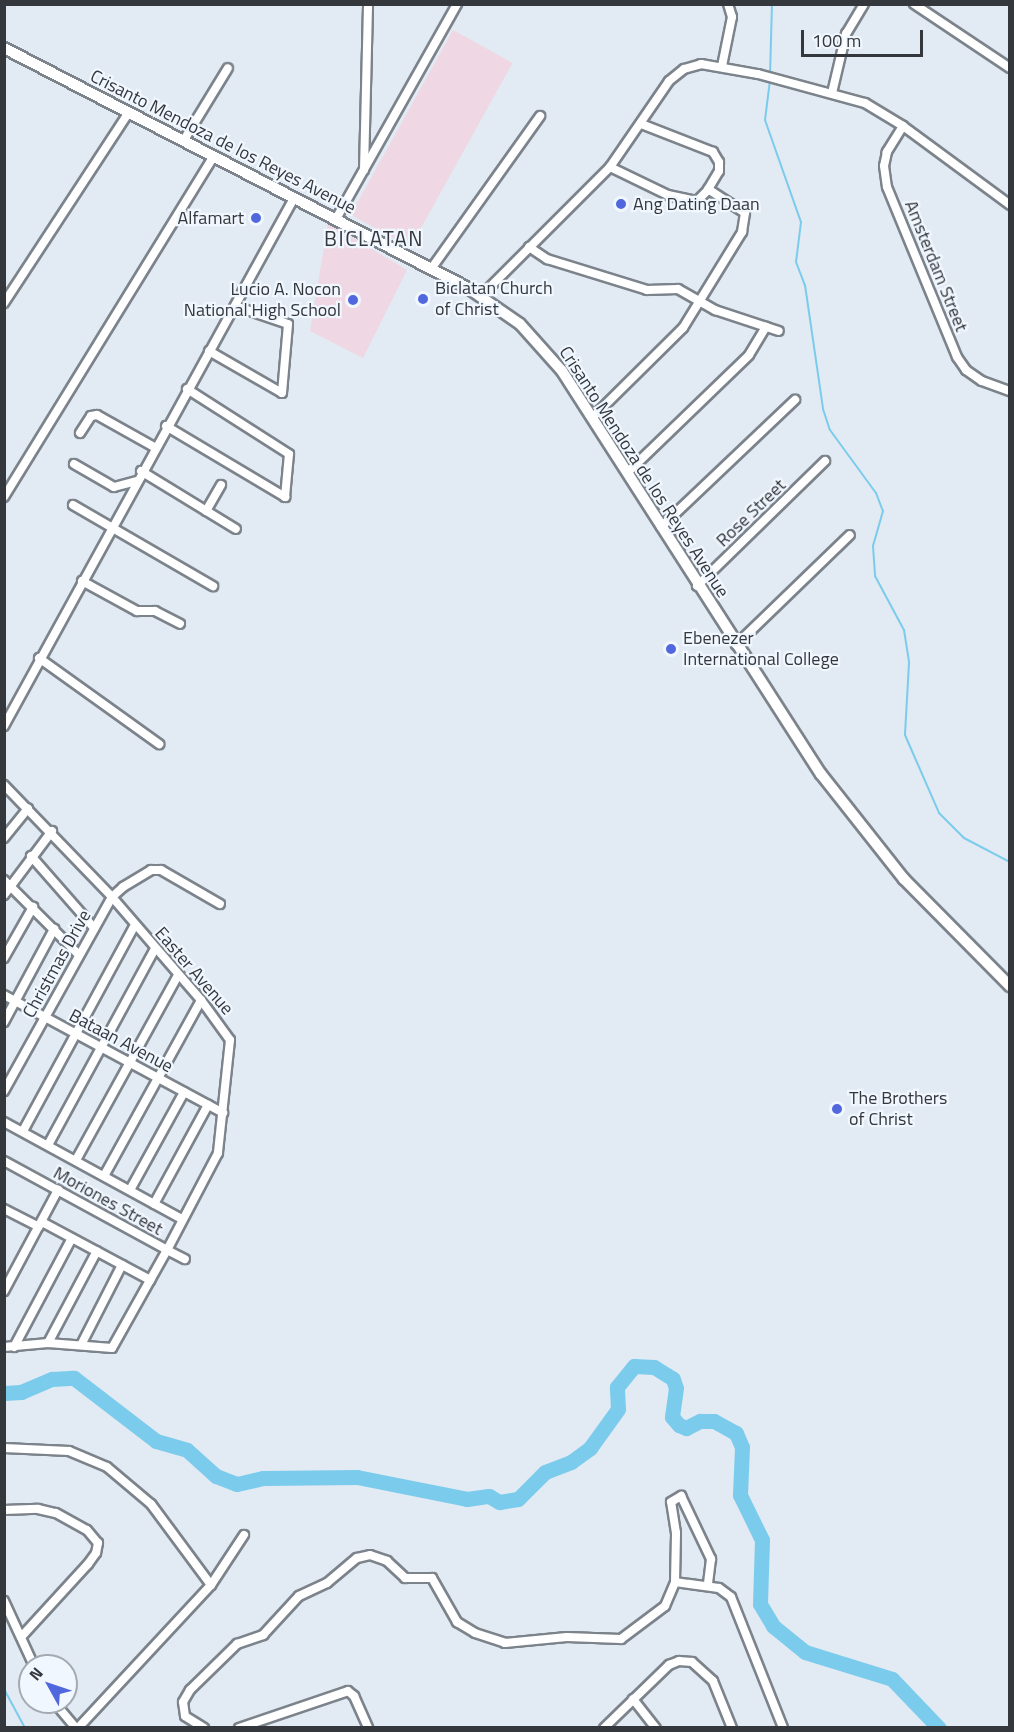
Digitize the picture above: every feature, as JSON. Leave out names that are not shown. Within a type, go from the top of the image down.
[{"type":"main road","name":"Crisanto Mendoza de los Reyes Avenue","points":[[4,48],[482,296],[536,340],[562,371],[736,645],[855,819],[904,879],[1010,986]]},
{"type":"street","points":[[364,171],[368,4]]},
{"type":"street","points":[[336,219],[457,4]]},
{"type":"street","points":[[722,66],[732,17],[728,4]]},
{"type":"street","points":[[832,93],[846,34],[864,4]]},
{"type":"street","points":[[914,4],[1010,68]]},
{"type":"street","points":[[482,296],[610,167],[669,81],[684,69],[701,64],[758,74],[865,103],[903,126],[1010,205]]},
{"type":"street","points":[[184,140],[228,68]]},
{"type":"street","points":[[4,303],[129,112]]},
{"type":"street","points":[[431,269],[540,116]]},
{"type":"street","points":[[610,167],[668,195],[697,201],[708,189],[719,171],[713,152],[641,124]]},
{"type":"street","name":"Amsterdam Street","points":[[903,126],[886,159],[887,187],[957,357],[966,370],[982,381],[1010,391]]},
{"type":"street","points":[[4,497],[214,156]]},
{"type":"street","points":[[592,418],[683,328],[697,301],[742,232],[747,216],[708,189]]},
{"type":"street","points":[[4,726],[154,447],[294,198]]},
{"type":"street","points":[[529,247],[547,260],[647,290],[678,289],[697,301],[779,331]]},
{"type":"street","points":[[209,351],[282,393],[288,324],[235,306]]},
{"type":"street","points":[[628,472],[749,355],[766,327]]},
{"type":"street","points":[[166,426],[285,497],[289,454],[187,389]]},
{"type":"street","points":[[661,527],[795,400]]},
{"type":"street","points":[[80,433],[91,417],[97,416],[154,447]]},
{"type":"street","name":"Rose Street","points":[[697,585],[825,461]]},
{"type":"street","points":[[74,464],[114,486],[136,481]]},
{"type":"street","points":[[141,471],[236,529]]},
{"type":"street","points":[[206,511],[221,485]]},
{"type":"street","points":[[73,505],[110,529],[213,586]]},
{"type":"street","points":[[736,645],[850,535]]},
{"type":"street","points":[[82,581],[137,611],[155,611],[180,624]]},
{"type":"street","points":[[39,658],[159,744]]},
{"type":"street","name":"Easter Avenue","points":[[5,788],[52,831],[112,897],[201,1000],[230,1040],[218,1153],[167,1250]]},
{"type":"street","points":[[4,838],[28,808]]},
{"type":"street","points":[[4,895],[8,882],[52,831]]},
{"type":"street","points":[[31,856],[94,928]]},
{"type":"street","name":"Christmas Drive","points":[[4,1091],[112,897],[123,887],[151,870],[161,870],[220,904]]},
{"type":"street","points":[[8,882],[79,956]]},
{"type":"street","points":[[4,958],[33,907]]},
{"type":"street","points":[[22,1131],[135,925]]},
{"type":"street","points":[[4,1022],[54,929]]},
{"type":"street","points":[[48,1145],[155,949]]},
{"type":"street","points":[[76,1160],[178,975]]},
{"type":"street","name":"Bataan Avenue","points":[[4,995],[223,1113]]},
{"type":"street","points":[[104,1176],[201,1000]]},
{"type":"street","points":[[130,1190],[184,1092]]},
{"type":"street","points":[[154,1204],[208,1105]]},
{"type":"street","points":[[4,1122],[182,1219]]},
{"type":"street","name":"Moriones Street","points":[[4,1161],[167,1250],[117,1344],[105,1349],[48,1343],[4,1347]]},
{"type":"street","points":[[4,1291],[58,1190]]},
{"type":"street","points":[[6,1212],[72,1238],[150,1280]]},
{"type":"street","points":[[14,1347],[72,1238]]},
{"type":"street","points":[[167,1250],[185,1259]]},
{"type":"street","points":[[48,1343],[97,1251]]},
{"type":"street","points":[[81,1345],[122,1265]]},
{"type":"street","points":[[4,1448],[69,1451],[107,1467],[151,1504],[211,1585]]},
{"type":"street","points":[[204,1728],[185,1716],[183,1702],[190,1690],[237,1644],[263,1635],[292,1600],[327,1583],[348,1563],[363,1556],[382,1558],[405,1578],[432,1578],[458,1622],[475,1633],[505,1643],[567,1637],[621,1639],[665,1606],[675,1582],[676,1523],[671,1502],[681,1496],[711,1559],[708,1585]]},
{"type":"street","points":[[4,1510],[38,1509],[56,1514],[87,1530],[98,1543],[96,1553],[88,1564],[21,1637]]},
{"type":"street","points":[[65,1714],[77,1728],[211,1585],[244,1535]]},
{"type":"street","points":[[675,1582],[708,1585],[731,1597],[783,1728]]},
{"type":"street","points":[[4,1601],[29,1654]]},
{"type":"street","points":[[604,1728],[669,1665],[692,1662],[713,1681],[732,1728]]},
{"type":"street","points":[[239,1728],[348,1691],[354,1696],[368,1728]]},
{"type":"street","points":[[633,1699],[656,1728]]},
{"type":"shaded area","points":[[453,30],[512,63],[410,248],[351,215]]},
{"type":"shaded area","name":"Lucio A. Nocon National High School","points":[[328,223],[407,270],[363,358],[310,331]]},
{"type":"waterway","points":[[770,75],[772,4]]},
{"type":"waterway","points":[[770,80],[765,120],[801,222],[796,262],[805,285],[823,409],[830,430],[876,493],[883,511],[873,546],[875,576],[904,630],[909,663],[905,735],[939,813],[964,838],[1010,862]]},
{"type":"waterway","points":[[4,1393],[21,1392],[52,1379],[74,1378],[156,1441],[187,1450],[216,1476],[237,1484],[263,1478],[357,1477],[467,1499],[489,1496],[499,1502],[518,1499],[545,1472],[571,1462],[590,1448],[618,1409],[617,1387],[634,1366],[654,1367],[673,1379],[676,1388],[672,1417],[679,1425],[686,1428],[700,1421],[714,1421],[736,1433],[742,1447],[740,1495],[762,1540],[760,1604],[773,1626],[805,1652],[892,1679],[939,1728]]},
{"type":"waterway","points":[[4,1689],[25,1728]]},
{"type":"place","name":"Ang Dating Daan","points":[[621,204]]},
{"type":"place","name":"Alfamart","points":[[256,218]]},
{"type":"place","name":"Biclatan Church of Christ","points":[[423,299]]},
{"type":"place","name":"Lucio A. Nocon National High School","points":[[353,300]]},
{"type":"place","name":"Ebenezer International College","points":[[671,649]]},
{"type":"place","name":"The Brothers of Christ","points":[[837,1109]]},
{"type":"district","name":"BICLATAN","points":[[374,238]]}]
